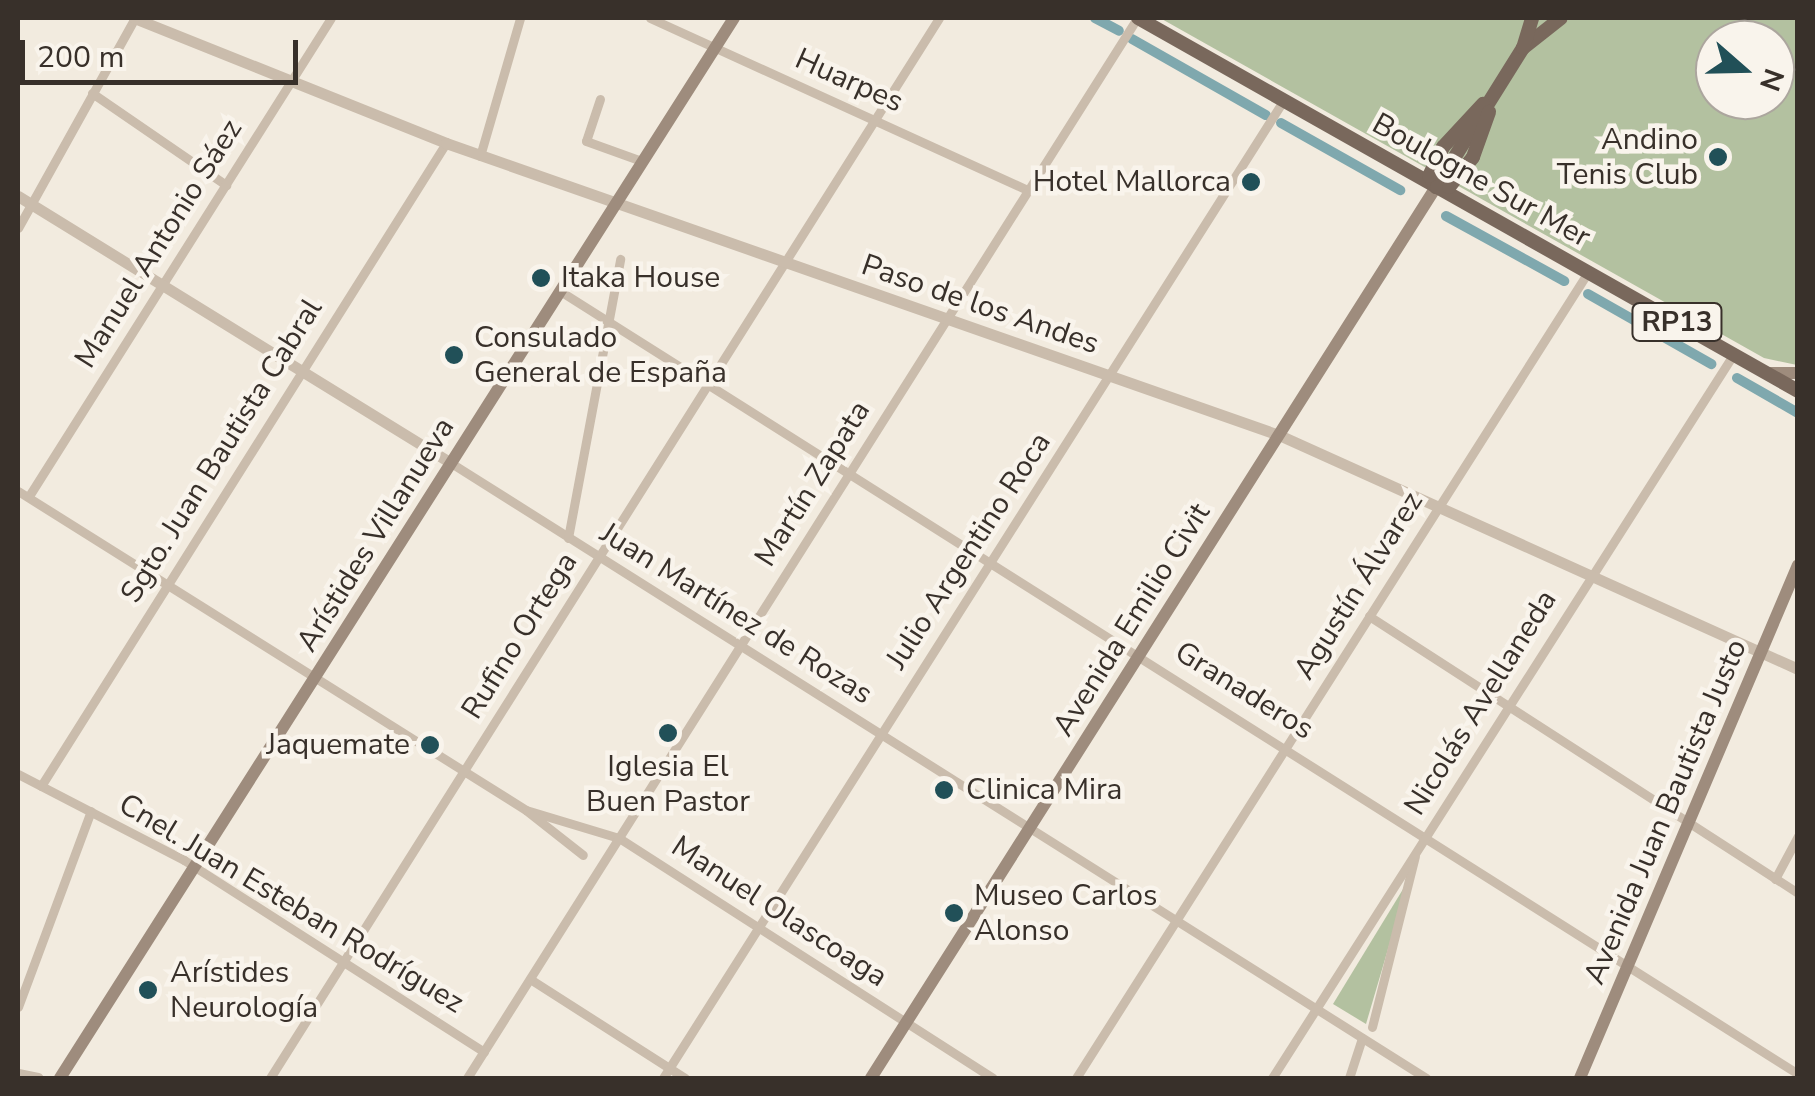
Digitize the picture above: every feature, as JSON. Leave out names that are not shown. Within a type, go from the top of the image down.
[{"type":"main road","name":"Arístides Villanueva","points":[[60,1078],[734,18]]},
{"type":"main road","name":"Boulogne Sur Mer","points":[[1138,18],[1798,391]]},
{"type":"main road","points":[[1436,188],[1523,48],[1532,18]]},
{"type":"main road","points":[[1523,48],[1561,18]]},
{"type":"main road","name":"Avenida Emilio Civit","points":[[871,1078],[1436,188]]},
{"type":"main road","points":[[1766,373],[1798,373]]},
{"type":"main road","name":"Avenida Juan Bautista Justo","points":[[1580,1078],[1798,564]]},
{"type":"street","name":"Paso de los Andes","points":[[135,18],[446,144],[1279,435],[1798,668]]},
{"type":"street","points":[[18,228],[23,199],[135,18]]},
{"type":"street","name":"Manuel Antonio Sáez","points":[[30,496],[331,18]]},
{"type":"street","points":[[480,156],[520,18]]},
{"type":"street","name":"Huarpes","points":[[650,18],[1028,190]]},
{"type":"street","name":"Rufino Ortega","points":[[270,1078],[940,18]]},
{"type":"street","name":"Martín Zapata","points":[[467,1078],[1138,18]]},
{"type":"street","points":[[92,93],[226,184]]},
{"type":"street","points":[[600,99],[586,142],[642,161]]},
{"type":"street","name":"Julio Argentino Roca","points":[[663,1078],[1284,101]]},
{"type":"street","name":"Sgto. Juan Bautista Cabral","points":[[41,786],[446,144]]},
{"type":"street","name":"Juan Martínez de Rozas","points":[[23,199],[164,282],[1426,1078]]},
{"type":"street","points":[[568,538],[620,259]]},
{"type":"street","name":"Agustín Álvarez","points":[[1076,1078],[1588,272]]},
{"type":"street","name":"Granaderos","points":[[560,291],[1287,746],[1798,1074]]},
{"type":"street","name":"Nicolás Avellaneda","points":[[1272,1078],[1733,354]]},
{"type":"street","name":"Manuel Olascoaga","points":[[18,491],[464,770],[584,854]]},
{"type":"street","points":[[1369,616],[1798,893]]},
{"type":"street","name":"Cnel. Juan Esteban Rodríguez","points":[[18,774],[195,867],[484,1052]]},
{"type":"street","name":"Manuel Olascoaga","points":[[526,810],[619,838],[994,1078]]},
{"type":"street","points":[[18,1007],[91,811]]},
{"type":"street","points":[[1775,879],[1798,836]]},
{"type":"street","points":[[1372,1026],[1414,880],[1415,854]]},
{"type":"street","points":[[1402,874],[1410,871],[1414,880]]},
{"type":"street","points":[[530,979],[685,1078]]},
{"type":"street","points":[[1349,1078],[1362,1038]]},
{"type":"street","points":[[18,1074],[38,1078]]},
{"type":"green space","points":[[1160,18],[1797,18],[1797,365],[1764,358]]},
{"type":"green space","points":[[1408,881],[1366,1024],[1333,1004]]},
{"type":"waterway","points":[[1095,18],[1119,31]]},
{"type":"waterway","points":[[1132,39],[1266,115]]},
{"type":"waterway","points":[[1281,123],[1400,190]]},
{"type":"waterway","points":[[1446,216],[1564,281]]},
{"type":"waterway","points":[[1588,294],[1711,364]]},
{"type":"waterway","points":[[1737,378],[1798,413]]},
{"type":"place","name":"Andino Tenis Club","points":[[1718,157]]},
{"type":"place","name":"Hotel Mallorca","points":[[1251,182]]},
{"type":"place","name":"Itaka House","points":[[541,278]]},
{"type":"place","name":"Consulado General de España","points":[[454,355]]},
{"type":"place","name":"Iglesia El Buen Pastor","points":[[668,733]]},
{"type":"place","name":"Jaquemate","points":[[430,745]]},
{"type":"place","name":"Clinica Mira","points":[[944,790]]},
{"type":"place","name":"Museo Carlos Alonso","points":[[954,913]]},
{"type":"place","name":"Arístides Neurología","points":[[148,990]]}]
